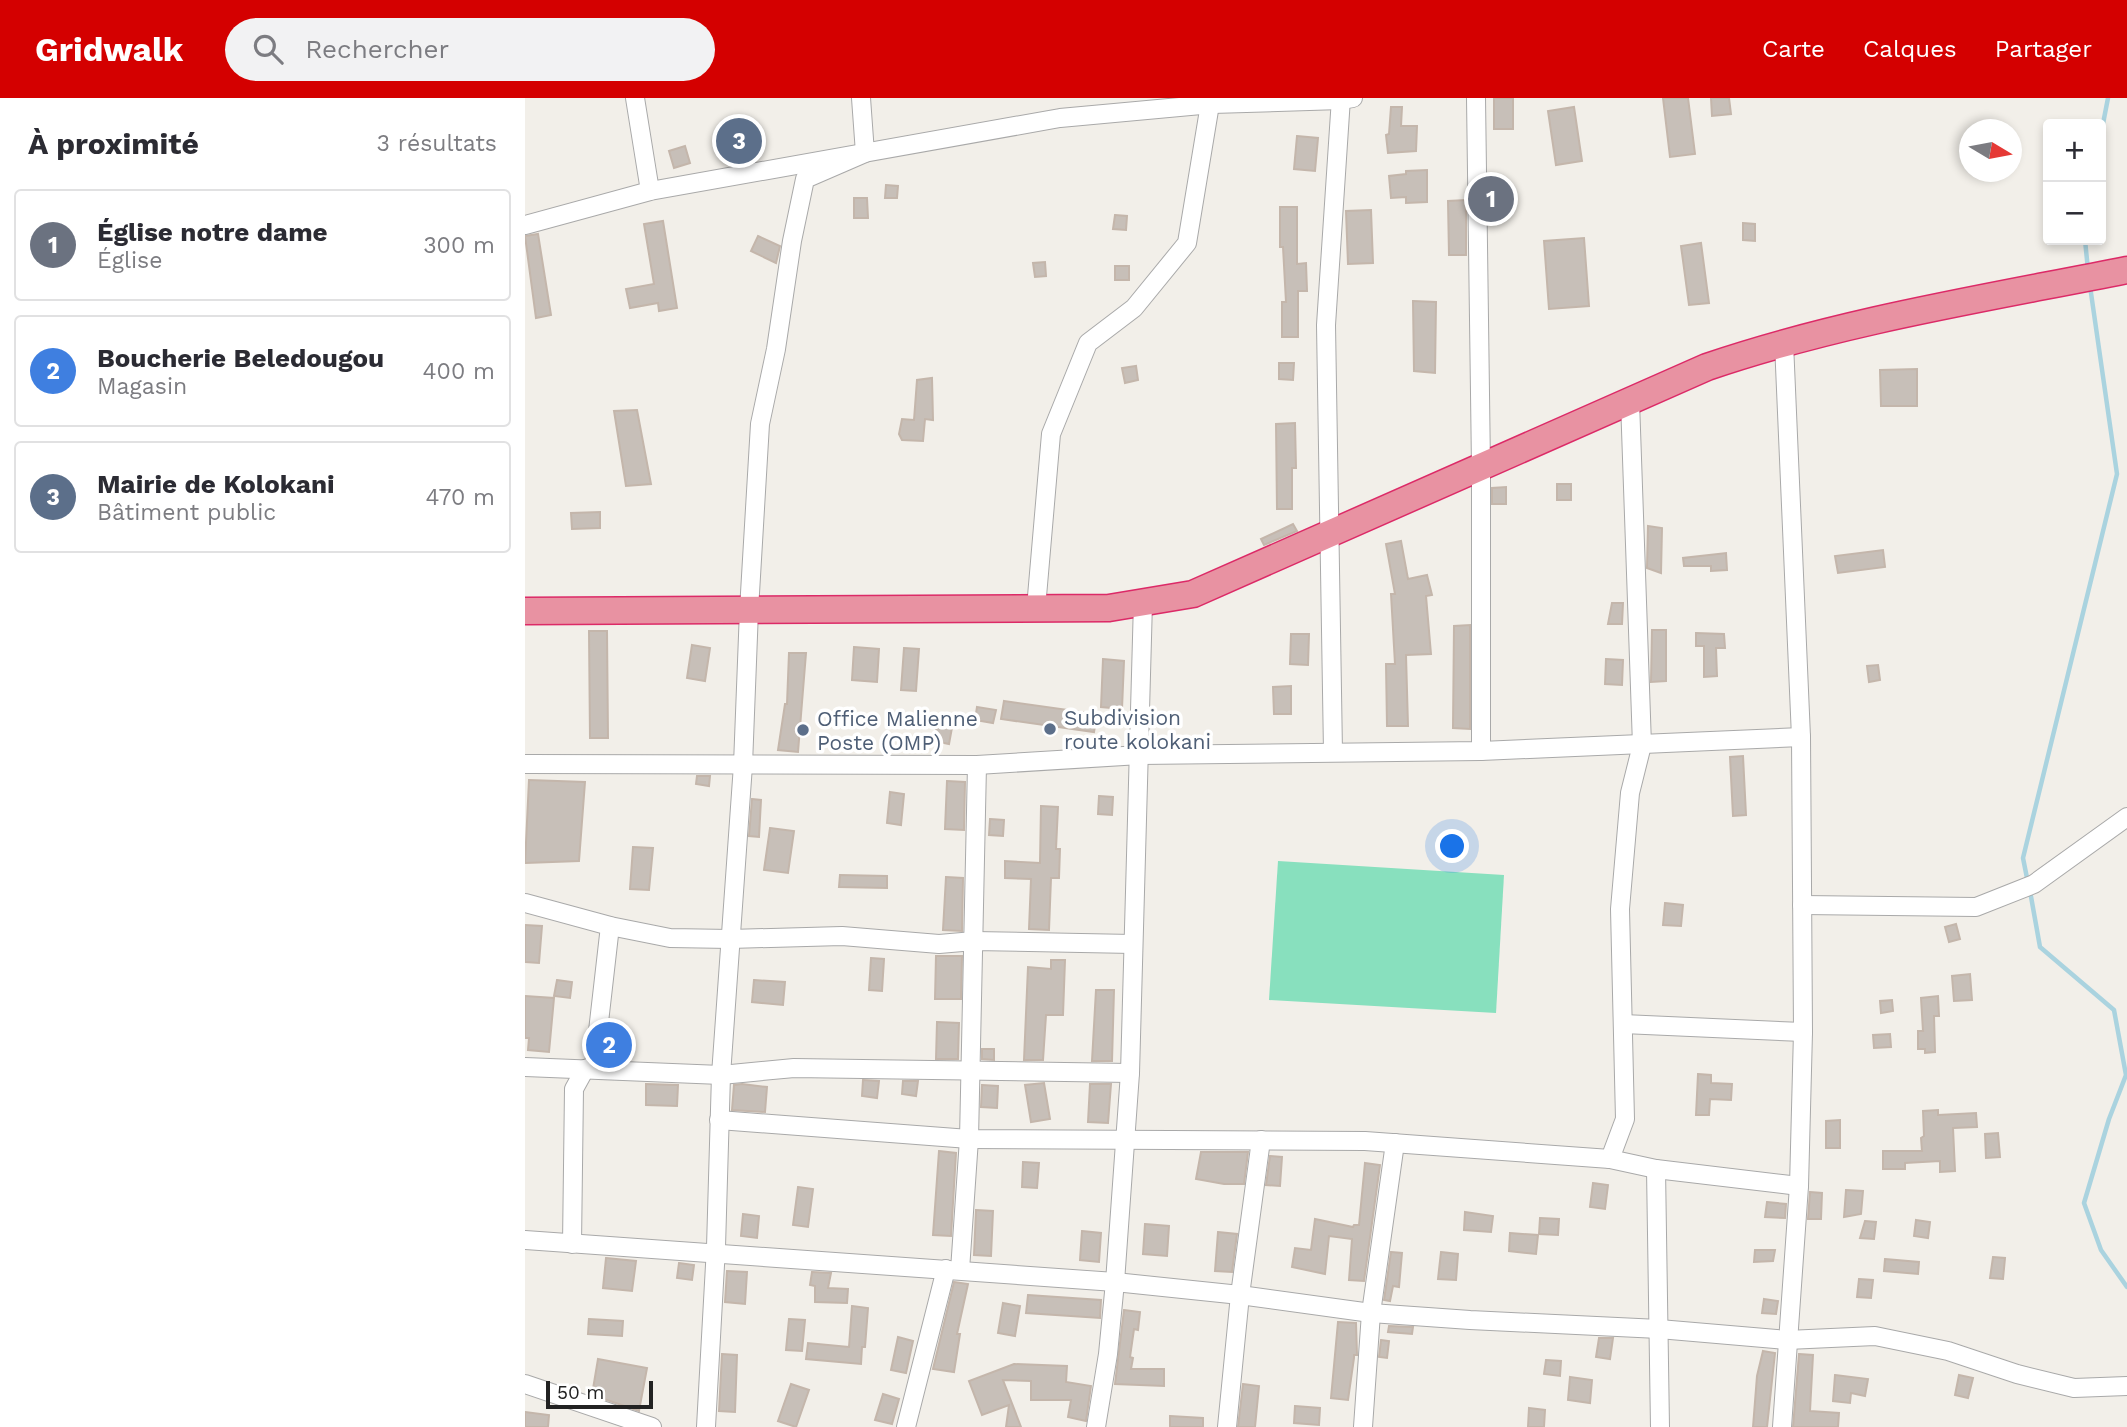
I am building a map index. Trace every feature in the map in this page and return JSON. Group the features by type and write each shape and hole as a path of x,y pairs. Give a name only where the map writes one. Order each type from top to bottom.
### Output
{"highway":[{"path":"525,611 1109,608 1193,594 1707,367 1784,343 1932,309 2127,270"}],"street":[{"path":"635,98 650,191"},
{"path":"861,98 865,153"},
{"path":"1476,98 1481,467 1481,751"},
{"path":"525,225 650,191 1060,118 1211,101 1345,99 1326,325 1333,752"},
{"path":"1037,608 1051,434 1087,343 1134,308 1187,243 1211,101"},
{"path":"706,1427 721,1075 743,765 760,424 776,349 792,241 806,179 865,153"},
{"path":"1781,1427 1799,1186 1803,1032 1801,737 1784,343"},
{"path":"1610,1159 1625,1119 1620,909 1630,793 1642,745 1630,401"},
{"path":"1096,1427 1108,1354 1115,1282 1130,1073 1143,602"},
{"path":"525,764 977,765 1140,755 1481,751 1801,737"},
{"path":"905,1427 953,1270 969,1139 977,765"},
{"path":"1802,905 1976,907 2034,884 2127,817"},
{"path":"525,903 610,926 670,938 842,936 939,944 974,941 1133,944"},
{"path":"572,1244 574,1089 585,1069 594,1066 610,926"},
{"path":"1623,1024 1803,1032"},
{"path":"525,1067 721,1075 794,1068 1130,1073"},
{"path":"719,1120 969,1139 1395,1143 1610,1159 1656,1169 1799,1186"},
{"path":"1227,1427 1240,1295 1261,1140"},
{"path":"1363,1427 1371,1313 1395,1143"},
{"path":"1656,1169 1660,1427"},
{"path":"525,1240 1115,1282 1240,1295 1371,1313 1659,1329 1787,1340 1875,1336 1948,1351 2017,1374 2074,1388 2127,1386"},
{"path":"525,1384 652,1427"}],"green space":[{"path":"1278,861 1504,875 1496,1013 1269,1000"}],"building":[{"path":"1494,98 1513,98 1513,129 1494,129"},
{"path":"1663,98 1688,98 1695,154 1670,157"},
{"path":"1711,98 1729,98 1731,114 1712,116"},
{"path":"1391,107 1402,107 1401,126 1417,126 1416,151 1388,153 1386,135 1389,134"},
{"path":"1574,107 1582,161 1556,165 1548,111"},
{"path":"1297,136 1318,138 1315,171 1294,169"},
{"path":"685,146 690,163 674,168 669,151"},
{"path":"1427,170 1427,202 1406,203 1406,197 1391,198 1389,176 1406,174 1406,171"},
{"path":"886,185 898,186 897,198 885,198"},
{"path":"854,198 867,198 868,218 854,218"},
{"path":"1466,200 1466,255 1449,255 1448,201"},
{"path":"1280,207 1297,207 1297,264 1306,263 1307,291 1298,291 1298,337 1282,337 1282,302 1286,302 1283,247 1280,247"},
{"path":"1371,210 1373,263 1348,264 1346,211"},
{"path":"1115,215 1127,216 1126,230 1113,229"},
{"path":"663,221 677,308 659,311 658,303 630,308 626,289 654,284 644,224"},
{"path":"1743,223 1755,224 1755,241 1743,240"},
{"path":"538,234 551,315 536,318 525,236"},
{"path":"758,236 780,246 776,263 751,251"},
{"path":"1584,238 1589,306 1549,309 1544,241"},
{"path":"1701,243 1709,303 1689,305 1681,246"},
{"path":"1045,262 1046,276 1035,277 1033,263"},
{"path":"1115,266 1129,266 1129,280 1115,280"},
{"path":"1413,301 1436,302 1435,373 1414,371"},
{"path":"1279,363 1294,363 1293,380 1279,379"},
{"path":"1136,366 1138,380 1125,383 1122,368"},
{"path":"1917,369 1917,406 1881,406 1880,370"},
{"path":"932,378 933,420 925,419 923,441 902,440 899,434 902,419 914,420 917,380"},
{"path":"637,410 651,484 626,486 614,411"},
{"path":"1295,423 1296,468 1292,468 1292,509 1277,509 1276,424"},
{"path":"1557,484 1571,484 1571,500 1557,500"},
{"path":"1506,487 1506,504 1492,504 1492,488"},
{"path":"600,512 600,528 572,529 571,513"},
{"path":"1293,524 1297,531 1264,545 1261,539"},
{"path":"1648,526 1662,528 1661,573 1647,568"},
{"path":"1401,541 1408,579 1427,575 1432,595 1426,596 1431,654 1406,655 1408,726 1387,726 1386,664 1395,664 1391,594 1395,594 1386,544"},
{"path":"1883,550 1885,567 1838,573 1835,556"},
{"path":"1726,553 1727,570 1711,571 1711,566 1684,566 1683,558"},
{"path":"1612,603 1623,603 1622,624 1608,624"},
{"path":"1470,625 1470,729 1453,728 1454,626"},
{"path":"1652,630 1666,630 1666,681 1651,682"},
{"path":"589,631 607,631 608,738 590,738"},
{"path":"1696,633 1724,634 1725,648 1716,648 1717,676 1704,677 1704,646 1696,646"},
{"path":"1291,634 1309,634 1308,665 1290,664"},
{"path":"692,645 710,648 705,681 687,678"},
{"path":"854,647 879,649 877,682 852,680"},
{"path":"904,648 919,649 916,691 901,690"},
{"path":"789,653 806,653 798,752 778,750 787,704"},
{"path":"1103,659 1124,661 1122,709 1101,707"},
{"path":"1606,659 1623,660 1622,685 1605,684"},
{"path":"1878,665 1880,680 1869,682 1867,666"},
{"path":"1291,686 1291,714 1274,714 1273,687"},
{"path":"1004,701 1097,714 1094,732 1001,719"},
{"path":"977,707 996,710 993,723 975,720"},
{"path":"938,720 953,722 949,744 934,741"},
{"path":"1743,756 1746,815 1733,816 1730,757"},
{"path":"697,776 710,776 709,786 696,784"},
{"path":"529,780 585,782 579,861 525,863"},
{"path":"947,781 965,782 964,830 945,829"},
{"path":"890,792 904,794 901,825 887,823"},
{"path":"1099,796 1113,797 1112,815 1098,814"},
{"path":"752,799 761,800 759,837 749,836"},
{"path":"1041,806 1058,807 1056,849 1060,849 1059,878 1051,878 1049,930 1029,929 1031,879 1005,878 1005,861 1040,863"},
{"path":"990,819 1004,820 1003,836 989,835"},
{"path":"770,828 794,831 788,873 764,870"},
{"path":"633,847 653,848 649,890 630,889"},
{"path":"840,875 887,876 887,888 839,887"},
{"path":"946,877 963,878 962,931 943,930"},
{"path":"1665,903 1683,905 1681,926 1663,925"},
{"path":"1956,924 1960,939 1949,942 1945,927"},
{"path":"525,925 542,926 539,963 525,962"},
{"path":"936,956 962,956 961,999 935,999"},
{"path":"871,958 884,959 882,991 869,990"},
{"path":"1051,960 1065,960 1063,1015 1046,1015 1043,1060 1024,1060 1028,967 1051,969"},
{"path":"1970,974 1972,1000 1954,1001 1952,976"},
{"path":"557,980 572,982 570,998 554,996"},
{"path":"754,980 785,982 783,1005 752,1002"},
{"path":"1096,990 1114,990 1112,1061 1092,1061"},
{"path":"525,996 554,998 549,1052 528,1050 529,1038 525,1038"},
{"path":"1938,996 1939,1016 1934,1016 1935,1052 1925,1053 1925,1049 1918,1049 1918,1031 1923,1031 1921,998"},
{"path":"1892,1000 1893,1011 1881,1013 1880,1001"},
{"path":"937,1022 959,1023 958,1059 936,1059"},
{"path":"1890,1034 1891,1047 1874,1048 1873,1035"},
{"path":"982,1049 994,1049 994,1060 982,1059"},
{"path":"1698,1074 1711,1075 1711,1083 1732,1084 1731,1100 1710,1099 1709,1115 1696,1115"},
{"path":"863,1080 879,1081 877,1098 862,1096"},
{"path":"903,1081 918,1081 916,1096 902,1094"},
{"path":"1044,1083 1050,1119 1031,1122 1025,1085"},
{"path":"646,1084 678,1085 677,1106 646,1105"},
{"path":"1090,1084 1111,1084 1108,1123 1088,1122"},
{"path":"734,1085 767,1087 765,1112 732,1110"},
{"path":"982,1085 998,1086 997,1108 981,1107"},
{"path":"1938,1110 1938,1115 1976,1113 1977,1127 1953,1128 1955,1171 1940,1172 1940,1161 1905,1163 1905,1169 1883,1169 1883,1151 1922,1151 1923,1111"},
{"path":"1840,1120 1840,1148 1826,1148 1826,1121"},
{"path":"1998,1133 2000,1157 1986,1158 1985,1134"},
{"path":"939,1151 956,1153 951,1236 933,1235"},
{"path":"1201,1152 1248,1152 1244,1184 1196,1179"},
{"path":"1270,1156 1282,1157 1280,1186 1266,1185"},
{"path":"1023,1162 1039,1163 1037,1188 1022,1187"},
{"path":"1365,1163 1380,1165 1364,1281 1349,1280 1352,1239 1329,1236 1325,1274 1292,1267 1295,1248 1311,1250 1315,1219 1353,1227 1359,1225"},
{"path":"1593,1183 1608,1185 1605,1209 1590,1207"},
{"path":"798,1187 813,1189 808,1227 793,1225"},
{"path":"1846,1190 1863,1191 1861,1214 1844,1217"},
{"path":"1810,1192 1822,1193 1821,1219 1808,1219"},
{"path":"1767,1202 1786,1204 1785,1218 1765,1217"},
{"path":"976,1210 993,1211 991,1256 974,1255"},
{"path":"1465,1212 1493,1216 1491,1232 1464,1230"},
{"path":"743,1214 759,1216 757,1238 741,1236"},
{"path":"1540,1218 1559,1219 1558,1235 1539,1234"},
{"path":"1916,1220 1930,1222 1928,1238 1914,1236"},
{"path":"1865,1221 1876,1222 1874,1239 1860,1238"},
{"path":"1145,1224 1169,1226 1167,1256 1143,1254"},
{"path":"1082,1231 1101,1233 1099,1262 1080,1260"},
{"path":"1218,1232 1237,1234 1232,1272 1215,1271"},
{"path":"1510,1233 1538,1235 1536,1254 1509,1251"},
{"path":"1755,1250 1775,1250 1773,1261 1754,1262"},
{"path":"1391,1252 1402,1253 1399,1287 1393,1286 1390,1301 1384,1300"},
{"path":"1441,1252 1458,1254 1456,1280 1438,1279"},
{"path":"1993,1257 2005,1258 2003,1279 1990,1278"},
{"path":"606,1258 636,1261 632,1291 603,1288"},
{"path":"1885,1259 1919,1262 1918,1274 1884,1271"},
{"path":"679,1263 694,1265 692,1280 677,1278"},
{"path":"727,1271 747,1272 745,1304 725,1302"},
{"path":"812,1272 831,1273 828,1288 848,1289 847,1303 815,1302 815,1286 810,1285"},
{"path":"1859,1279 1873,1280 1871,1298 1857,1297"},
{"path":"954,1282 968,1284 957,1334 960,1334 954,1372 933,1369"},
{"path":"1028,1295 1101,1300 1100,1318 1026,1313"},
{"path":"1764,1299 1778,1301 1776,1314 1762,1313"},
{"path":"1003,1303 1020,1306 1015,1336 998,1333"},
{"path":"852,1306 868,1308 861,1364 806,1359 808,1343 849,1347"},
{"path":"1124,1310 1140,1312 1138,1330 1134,1329 1131,1369 1164,1369 1164,1386 1115,1384"},
{"path":"589,1319 623,1321 622,1336 588,1334"},
{"path":"789,1319 805,1320 802,1351 786,1350"},
{"path":"1338,1322 1356,1323 1357,1355 1354,1355 1348,1400 1331,1398"},
{"path":"1389,1326 1413,1327 1412,1334 1388,1332"},
{"path":"898,1337 913,1341 906,1373 891,1370"},
{"path":"1599,1338 1613,1338 1610,1359 1596,1357"},
{"path":"1381,1340 1389,1341 1387,1358 1379,1357"},
{"path":"1763,1351 1775,1353 1767,1427 1753,1427 1757,1376"},
{"path":"722,1354 737,1355 735,1412 719,1411"},
{"path":"1799,1354 1813,1355 1810,1411 1839,1413 1838,1427 1793,1427"},
{"path":"598,1359 647,1368 639,1411 604,1399 605,1391 593,1389"},
{"path":"1546,1360 1561,1361 1560,1376 1544,1374"},
{"path":"1014,1364 1067,1366 1066,1382 1091,1386 1086,1421 1068,1417 1071,1400 1031,1400 1031,1381 1003,1380 1021,1427 1006,1427 1009,1405 982,1415 969,1381"},
{"path":"1835,1375 1868,1379 1865,1396 1851,1393 1850,1403 1833,1401"},
{"path":"1959,1375 1973,1378 1968,1398 1955,1395"},
{"path":"1570,1377 1592,1380 1590,1403 1568,1400"},
{"path":"791,1384 809,1390 796,1427 778,1421"},
{"path":"1243,1384 1259,1386 1255,1427 1238,1427"},
{"path":"883,1394 899,1399 892,1424 875,1420"},
{"path":"1295,1406 1320,1408 1319,1425 1294,1423"},
{"path":"1529,1408 1545,1410 1544,1427 1528,1427"},
{"path":"525,1412 549,1415 548,1427 525,1427"},
{"path":"1170,1416 1203,1418 1203,1427 1170,1427"}],"waterway":[{"path":"2104,119 2108,98"},
{"path":"2086,245 2088,270"},
{"path":"2028,883 2023,858 2117,474 2090,286"},
{"path":"2030,891 2040,947 2114,1010 2126,1075 2109,1119 2084,1203 2101,1250 2127,1287"}],"place":[{"name":"Mairie de Kolokani","path":"739,141"},
{"name":"Église notre dame","path":"1491,199"},
{"name":"Subdivision route kolokani","path":"1050,729"},
{"name":"Office Malienne Poste (OMP)","path":"803,730"},
{"name":"Boucherie Beledougou","path":"609,1045"}]}
